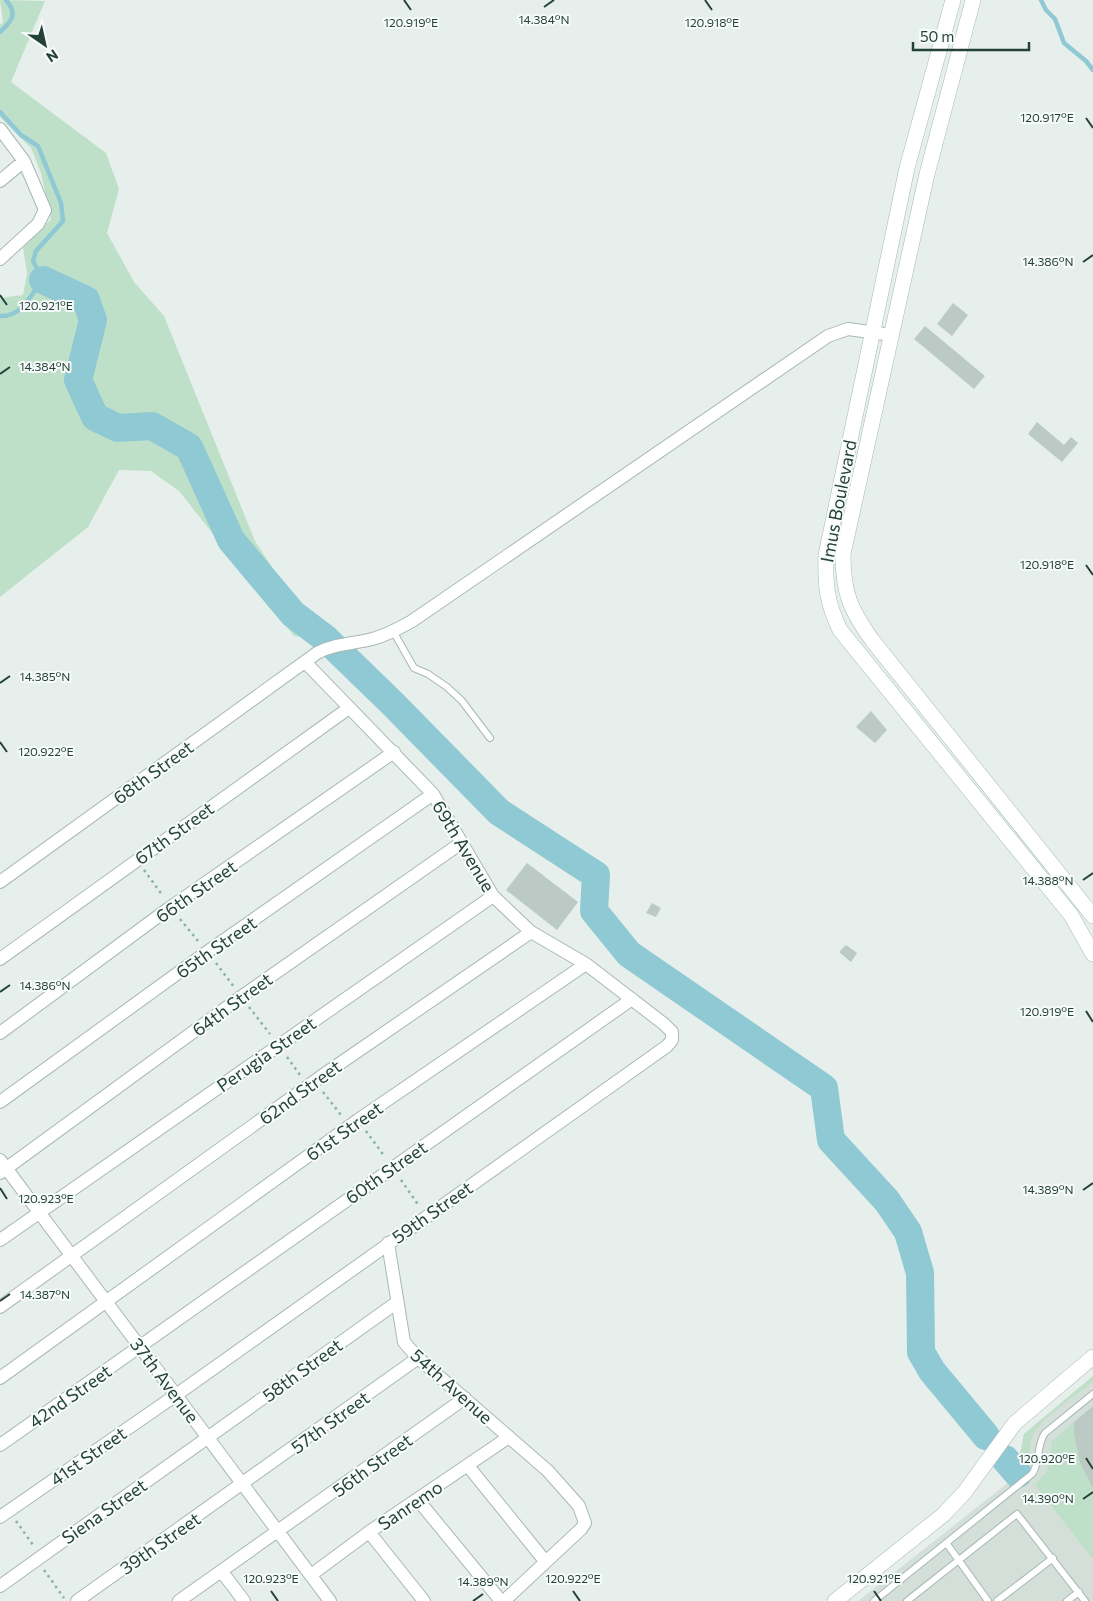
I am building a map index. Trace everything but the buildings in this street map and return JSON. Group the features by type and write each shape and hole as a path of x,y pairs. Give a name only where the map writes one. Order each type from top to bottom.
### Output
{"main road":[{"name":"Imus Boulevard","path":"953,0 906,168 826,555 825,581 829,606 840,630 1071,915 1093,954"},
{"name":"Imus Boulevard","path":"973,0 927,174 844,554 843,577 847,600 856,618 872,640 1093,916"},
{"path":"835,1601 943,1516 964,1493 1015,1423 1093,1357"}],"street":[{"path":"0,129 24,161 45,210 38,224 0,259"},
{"path":"0,181 24,161"},
{"path":"393,631 412,622 828,336 848,329 892,335"},
{"name":"68th Street","path":"0,882 326,648 344,643 368,640 393,631"},
{"name":"69th Avenue","path":"306,663 433,794 493,896 531,932 586,964 664,1024"},
{"name":"67th Street","path":"0,958 349,708"},
{"name":"66th Street","path":"0,1032 170,908 394,752"},
{"name":"65th Street","path":"0,1102 207,952 433,794"},
{"name":"64th Street","path":"2,1167 461,843"},
{"name":"Perugia Street","path":"0,1240 493,896"},
{"name":"62nd Street","path":"0,1307 73,1257 312,1083 531,932"},
{"name":"61st Street","path":"0,1378 350,1126 586,964"},
{"name":"60th Street","path":"140,1347 632,998"},
{"name":"59th Street","path":"176,1395 667,1046 672,1040 672,1032 664,1024"},
{"name":"37th Avenue","path":"2,1167 39,1212 330,1601"},
{"name":"54th Avenue","path":"388,1243 396,1303 404,1342 418,1358 548,1471 579,1506 584,1516 585,1523 581,1529 545,1561"},
{"name":"58th Street","path":"209,1437 396,1303"},
{"name":"42nd Street","path":"0,1445 140,1347"},
{"name":"57th Street","path":"243,1485 418,1358"},
{"name":"41st Street","path":"4,1514 176,1395"},
{"name":"56th Street","path":"179,1601 465,1398"},
{"name":"Siena Street","path":"0,1586 209,1437"},
{"name":"Sanremo","path":"311,1575 368,1532 509,1437"},
{"path":"418,1500 502,1601 545,1561 468,1466"},
{"name":"39th Street","path":"77,1601 243,1485"},
{"path":"368,1532 424,1601"},
{"path":"222,1572 244,1601"}],"lane":[{"path":"393,631 414,668 428,674 447,687 462,701 490,738"},
{"path":"874,1601 1032,1474 1037,1466 1041,1440 1045,1433 1093,1394"},
{"path":"907,1601 1017,1514 1085,1601"},
{"path":"947,1544 988,1601"},
{"path":"998,1601 1053,1558"},
{"path":"1067,1601 1079,1592"}],"path":[{"path":"137,860 170,908 207,952 278,1045 350,1126"},
{"path":"4,1514 39,1558 67,1601"}],"shaded area":[{"path":"1093,1376 1093,1601 858,1601 1023,1471 1018,1464 1024,1434"}],"green space":[{"path":"0,0 45,1 11,82 106,153 119,189 107,233 134,282 164,316 255,541 283,584 322,625 307,637 294,636 179,491 151,471 119,470 88,527 0,597 0,298 23,295 27,273 23,248 51,219 41,173 31,148 0,117 0,25 3,22"},
{"path":"1093,1376 1093,1382 1053,1413 1039,1427 1032,1438 1027,1467 1024,1471 1018,1464 1024,1434"},
{"path":"1074,1422 1074,1435 1080,1463 1093,1489 1093,1559 1035,1485 1047,1471 1052,1441"}],"waterway":[{"path":"0,32 8,24 13,13 6,0"},
{"path":"1041,0 1046,10 1055,19 1064,43 1086,61 1093,70"},
{"path":"0,112 21,135 38,146 61,203 63,221 36,251 33,261 43,280 20,309 14,313 0,316"},
{"path":"43,280 86,300 93,320 78,380 95,417 118,428 152,426 189,447 231,540 293,614 326,639 499,812 596,875 594,911 629,954 824,1088 831,1140 887,1201 908,1232 920,1273 921,1352 932,1371 986,1436"},
{"path":"1005,1459 1018,1474"}]}
